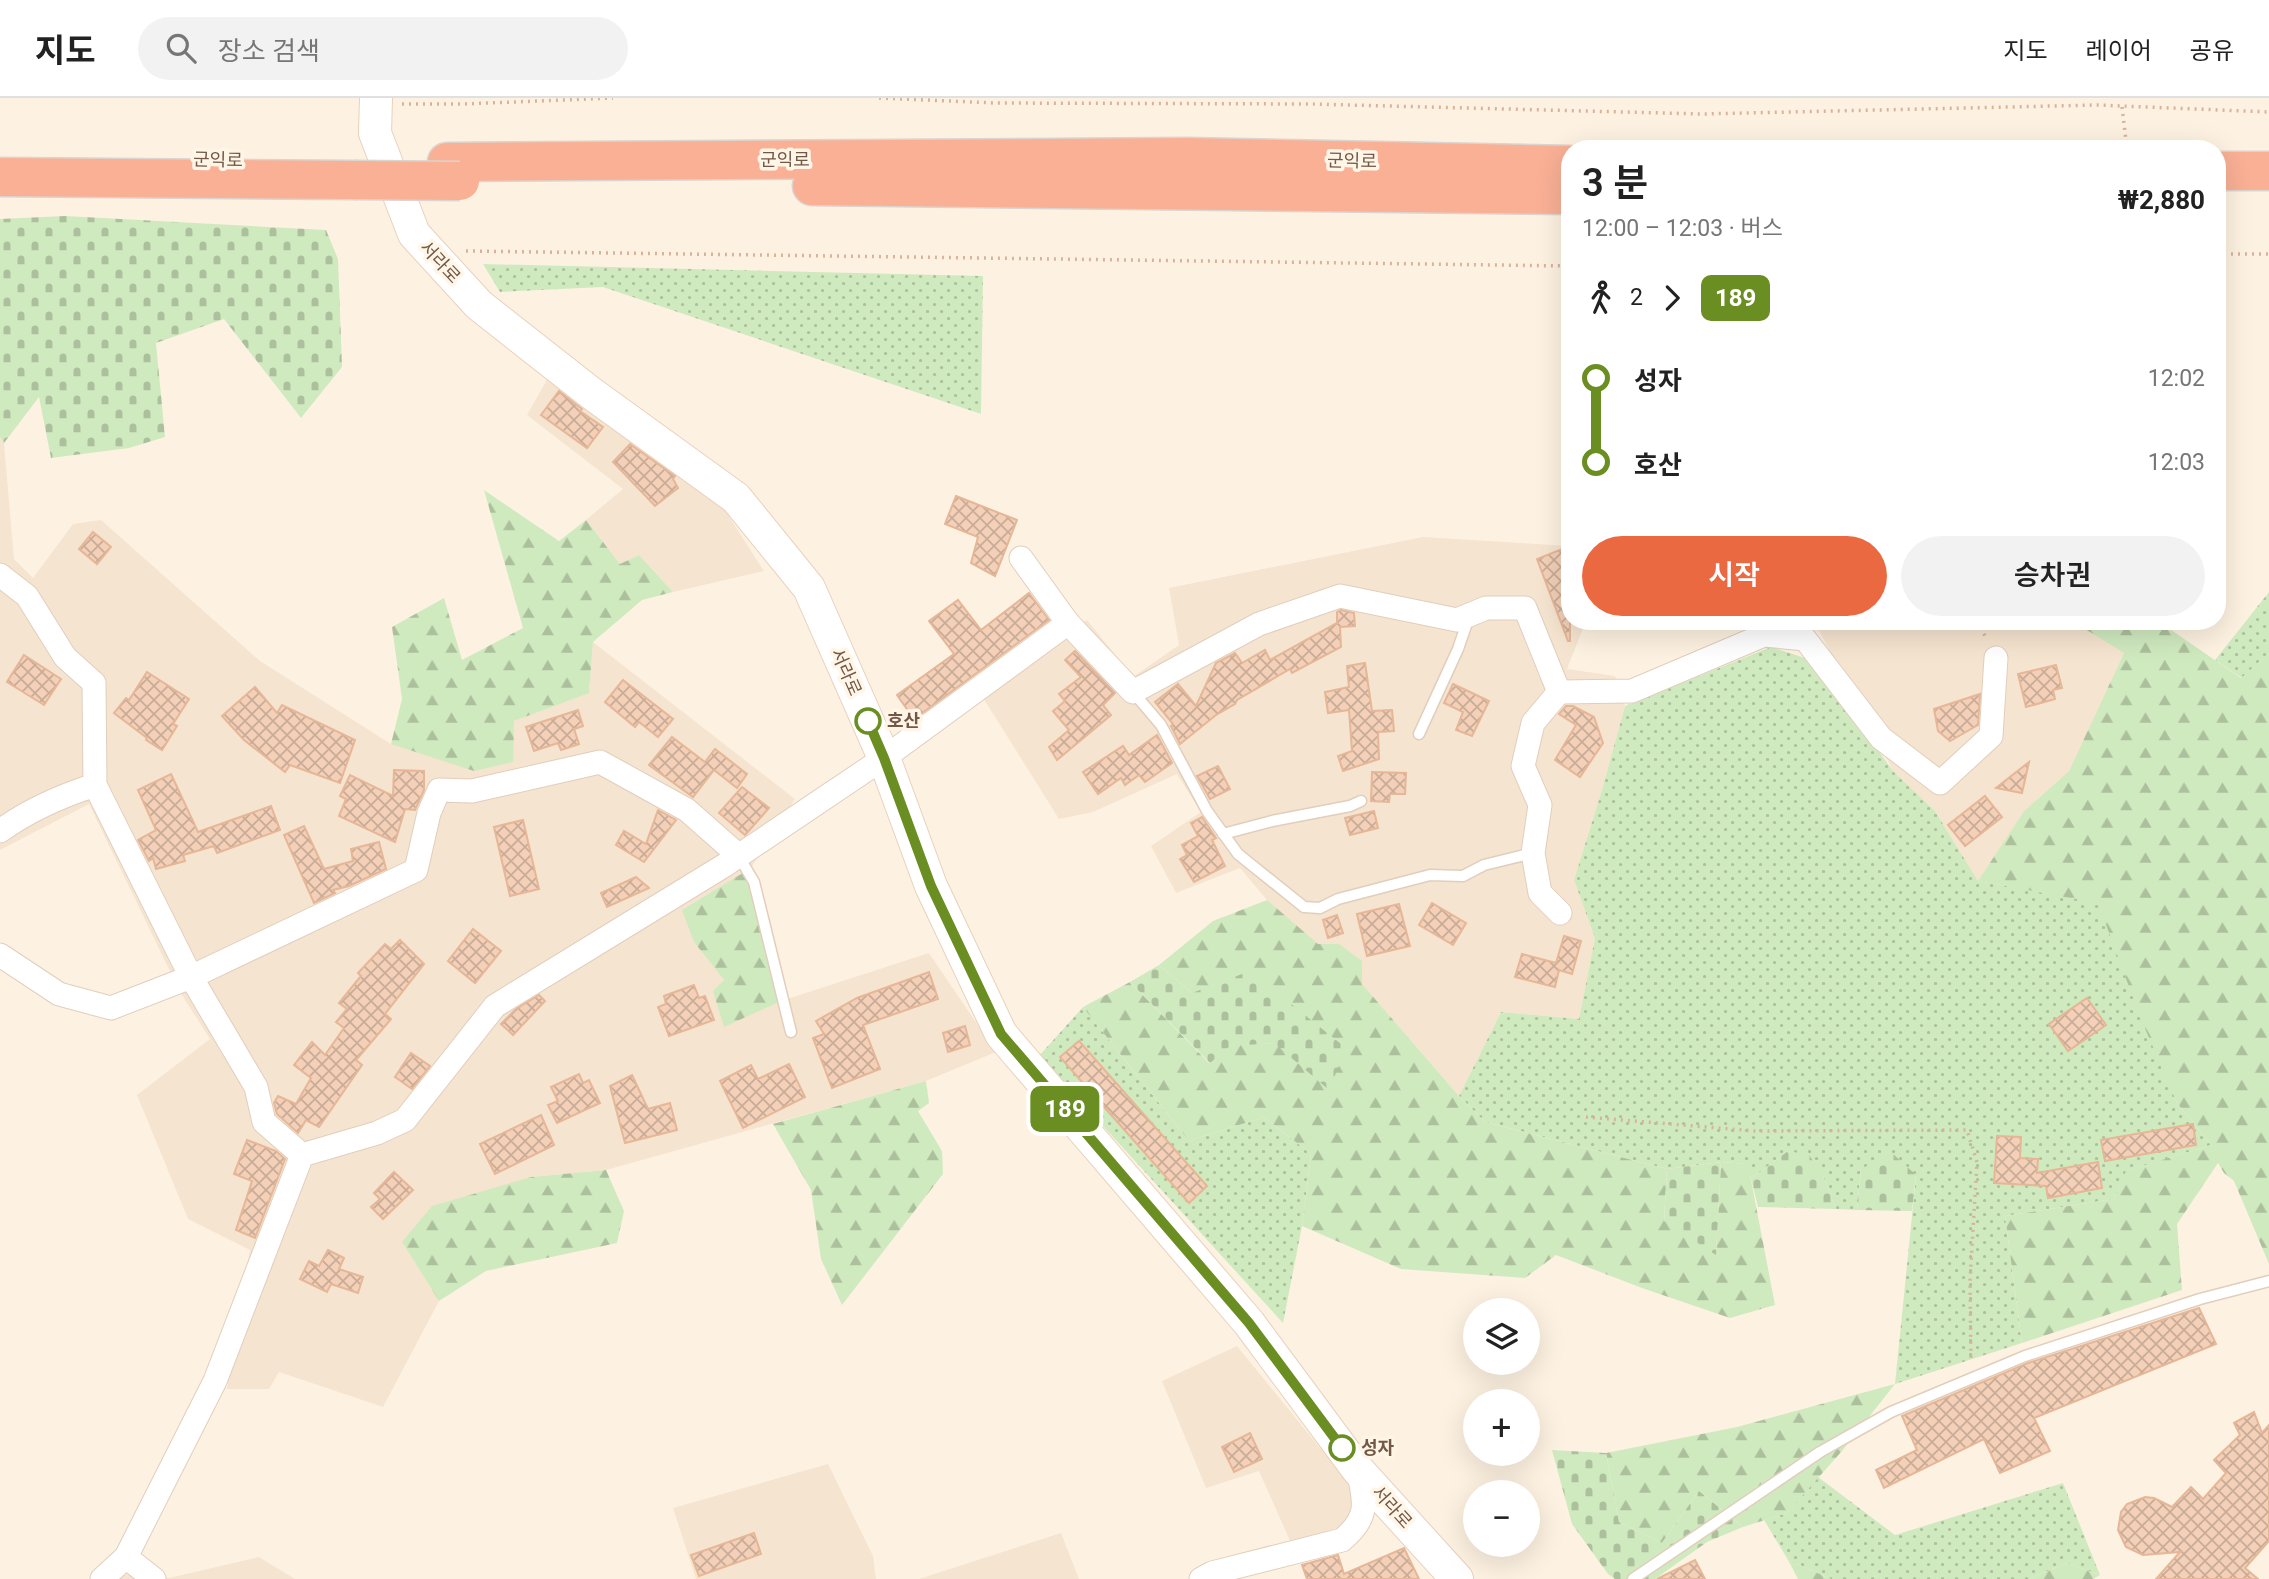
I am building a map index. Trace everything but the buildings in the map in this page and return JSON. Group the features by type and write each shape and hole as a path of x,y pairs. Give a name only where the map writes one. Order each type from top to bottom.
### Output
{"highway":[{"name":"군익로","path":"453,172 1187,157 1561,165"},
{"name":"군익로","path":"0,158 351,171"},
{"name":"군익로","path":"0,177 351,171 453,172 1561,195"},
{"path":"2226,171 2269,171"},
{"path":"2226,197 2269,197"}],"street":[{"name":"서라로","path":"376,101 375,134 414,234 479,305 591,393 736,498 809,589 884,758 931,886 1001,1034 1249,1323 1358,1470 1457,1579"},
{"path":"1021,558 1068,623 1133,692 1259,624 1340,596 1457,620 1486,608 1525,608 1559,692"},
{"path":"0,575 27,596 65,657 94,683 95,785 191,977 256,1087 264,1122 302,1154"},
{"path":"302,1154 377,1133 405,1120 495,1006 738,855 884,758 1068,623"},
{"path":"1560,914 1540,893 1533,853 1540,805 1523,766 1533,723 1559,692 1632,691 1765,635 1805,639 1881,738 1940,783 1991,736 1996,658"},
{"path":"0,955 59,994 111,1008 191,977 416,870 429,813 439,790 472,791 600,762 687,810 738,855"},
{"path":"0,831 20,817 65,795 95,785"},
{"path":"102,1579 126,1558 215,1381 302,1154"},
{"path":"1201,1579 1212,1573 1342,1539 1358,1527 1365,1505 1358,1470"},
{"path":"126,1558 154,1579"}],"lane":[{"path":"1419,734 1458,649 1470,614"},
{"path":"1133,692 1161,725 1207,811 1238,854 1272,884 1304,907 1320,908 1338,899 1430,875 1463,876 1484,865 1533,853"},
{"path":"1223,834 1272,821 1350,806 1361,801"},
{"path":"738,855 754,882 792,1032"},
{"path":"1633,1579 1820,1452 1891,1412 2025,1356 2200,1299 2269,1281"}],"path":[{"path":"376,101 463,104 613,98"},
{"path":"879,98 995,103 1310,104 1702,114 2097,105 2269,111"},
{"path":"2096,98 2097,105"},
{"path":"2122,107 2126,140"},
{"path":"458,248 469,252 1561,266"},
{"path":"2226,254 2269,254"},
{"path":"1586,1117 1755,1131 1967,1130 1977,1162 1970,1281 1971,1378"}],"shaded area":[{"path":"548,378 722,506 764,571 673,592 639,555 620,564 586,520 623,489 527,415"},
{"path":"0,437 4,443 14,559 33,578 73,524 101,520 260,661 391,744 514,721 589,692 593,642 795,799 751,868 694,942 724,980 781,1001 929,953 996,1052 926,1081 606,1170 531,1177 402,1242 439,1301 383,1407 279,1372 269,1389 227,1389 250,1250 188,1219 137,1095 210,1039 180,992 89,804 0,850"},
{"path":"1423,537 1561,545 1561,630 1582,630 1567,669 1615,676 1625,706 1574,880 1595,938 1579,1019 1501,1012 1459,1096 1362,984 1267,900 1240,868 1176,893 1151,846 1201,812 1177,774 1093,812 1059,819 980,693 1087,620 1133,677 1179,645 1169,588"},
{"path":"1819,630 2087,630 2124,653 2069,771 2024,811 1978,881 1935,811 1893,771"},
{"path":"1237,1346 1351,1486 1352,1523 1291,1543 1259,1471 1206,1488 1162,1381"},
{"path":"828,1464 873,1556 876,1579 696,1579 673,1508"},
{"path":"1061,1533 1079,1579 919,1579"},
{"path":"259,1557 295,1579 117,1579 120,1574 169,1578"}],"green space":[{"path":"65,216 326,230 338,259 342,367 301,418 224,319 156,343 165,437 129,448 51,458 39,397 4,443 0,437 0,219"},
{"path":"483,264 983,276 981,414 603,287 500,292"},
{"path":"484,490 559,541 586,520 620,564 639,555 673,592 642,600 593,642 589,693 514,721 513,762 474,771 391,744 402,699 392,627 444,598 462,660 523,628"},
{"path":"2269,592 2269,653 2242,678 2215,660"},
{"path":"2087,630 2171,630 2241,678 2269,653 2269,1264 2234,1181 2224,1173 2218,1163 2177,1224 2182,1290 2022,1343 2005,1216 2114,1199 2126,1171 2211,1145 2177,1103 2141,1019 2098,903 1978,881 2024,811 2069,771 2124,653"},
{"path":"1771,647 1814,661 1893,771 1935,811 1978,881 2098,902 2177,1103 2211,1145 2127,1171 2114,1199 2005,1216 2022,1343 1895,1384 1916,1176 1861,1169 1857,1210 1836,1209 1823,1176 1788,1151 1751,1179 1747,1164 1721,1162 1667,1169 1485,1122 1459,1096 1501,1012 1579,1019 1595,938 1574,880 1625,706"},
{"path":"751,868 781,1001 724,1027 713,991 724,980 694,942 682,910"},
{"path":"1267,900 1318,944 1339,944 1362,961 1362,984 1459,1096 1485,1122 1667,1169 1664,1220 1716,1254 1721,1162 1748,1164 1775,1305 1730,1318 1556,1255 1525,1278 1401,1269 1302,1226 1311,1154 1264,1117 1189,1141 1083,1007 1130,982 1209,1063 1230,1045 1274,1043 1346,1048 1192,993 1159,965 1213,921"},
{"path":"1159,965 1192,993 1250,971 1346,1048 1329,1090 1274,1043 1230,1046 1210,1063 1130,982"},
{"path":"1083,1007 1189,1141 1264,1117 1311,1154 1302,1226 1283,1323 1039,1056"},
{"path":"926,1081 929,1103 918,1111 942,1151 943,1174 842,1305 821,1259 811,1190 773,1124"},
{"path":"1788,1151 1809,1155 1823,1176 1836,1209 1758,1207 1751,1179"},
{"path":"1892,1153 1916,1175 1912,1211 1857,1210 1861,1169"},
{"path":"1721,1162 1716,1255 1664,1221 1667,1169"},
{"path":"606,1170 624,1211 617,1243 486,1271 439,1301 402,1242 432,1206 531,1177"},
{"path":"1895,1384 1842,1451 1787,1513 1743,1527 1699,1491 1662,1543 1619,1522 1606,1453 1737,1427"},
{"path":"1552,1450 1606,1453 1619,1522 1662,1543 1699,1491 1743,1527 1707,1542 1655,1579 1615,1579 1608,1574 1572,1524"},
{"path":"1818,1477 1895,1535 2063,1483 2100,1575 2067,1563 2028,1579 1831,1579 1788,1560 1764,1520 1787,1513"},
{"path":"1788,1560 1831,1579 1798,1579"},
{"path":"2067,1563 2100,1575 2093,1579 2028,1579"}],"bus line":[{"name":"189","path":"868,721 931,886 1001,1034 1249,1323 1342,1448"}],"place":[{"name":"호산","path":"868,721"},
{"name":"성자","path":"1342,1448"}]}
